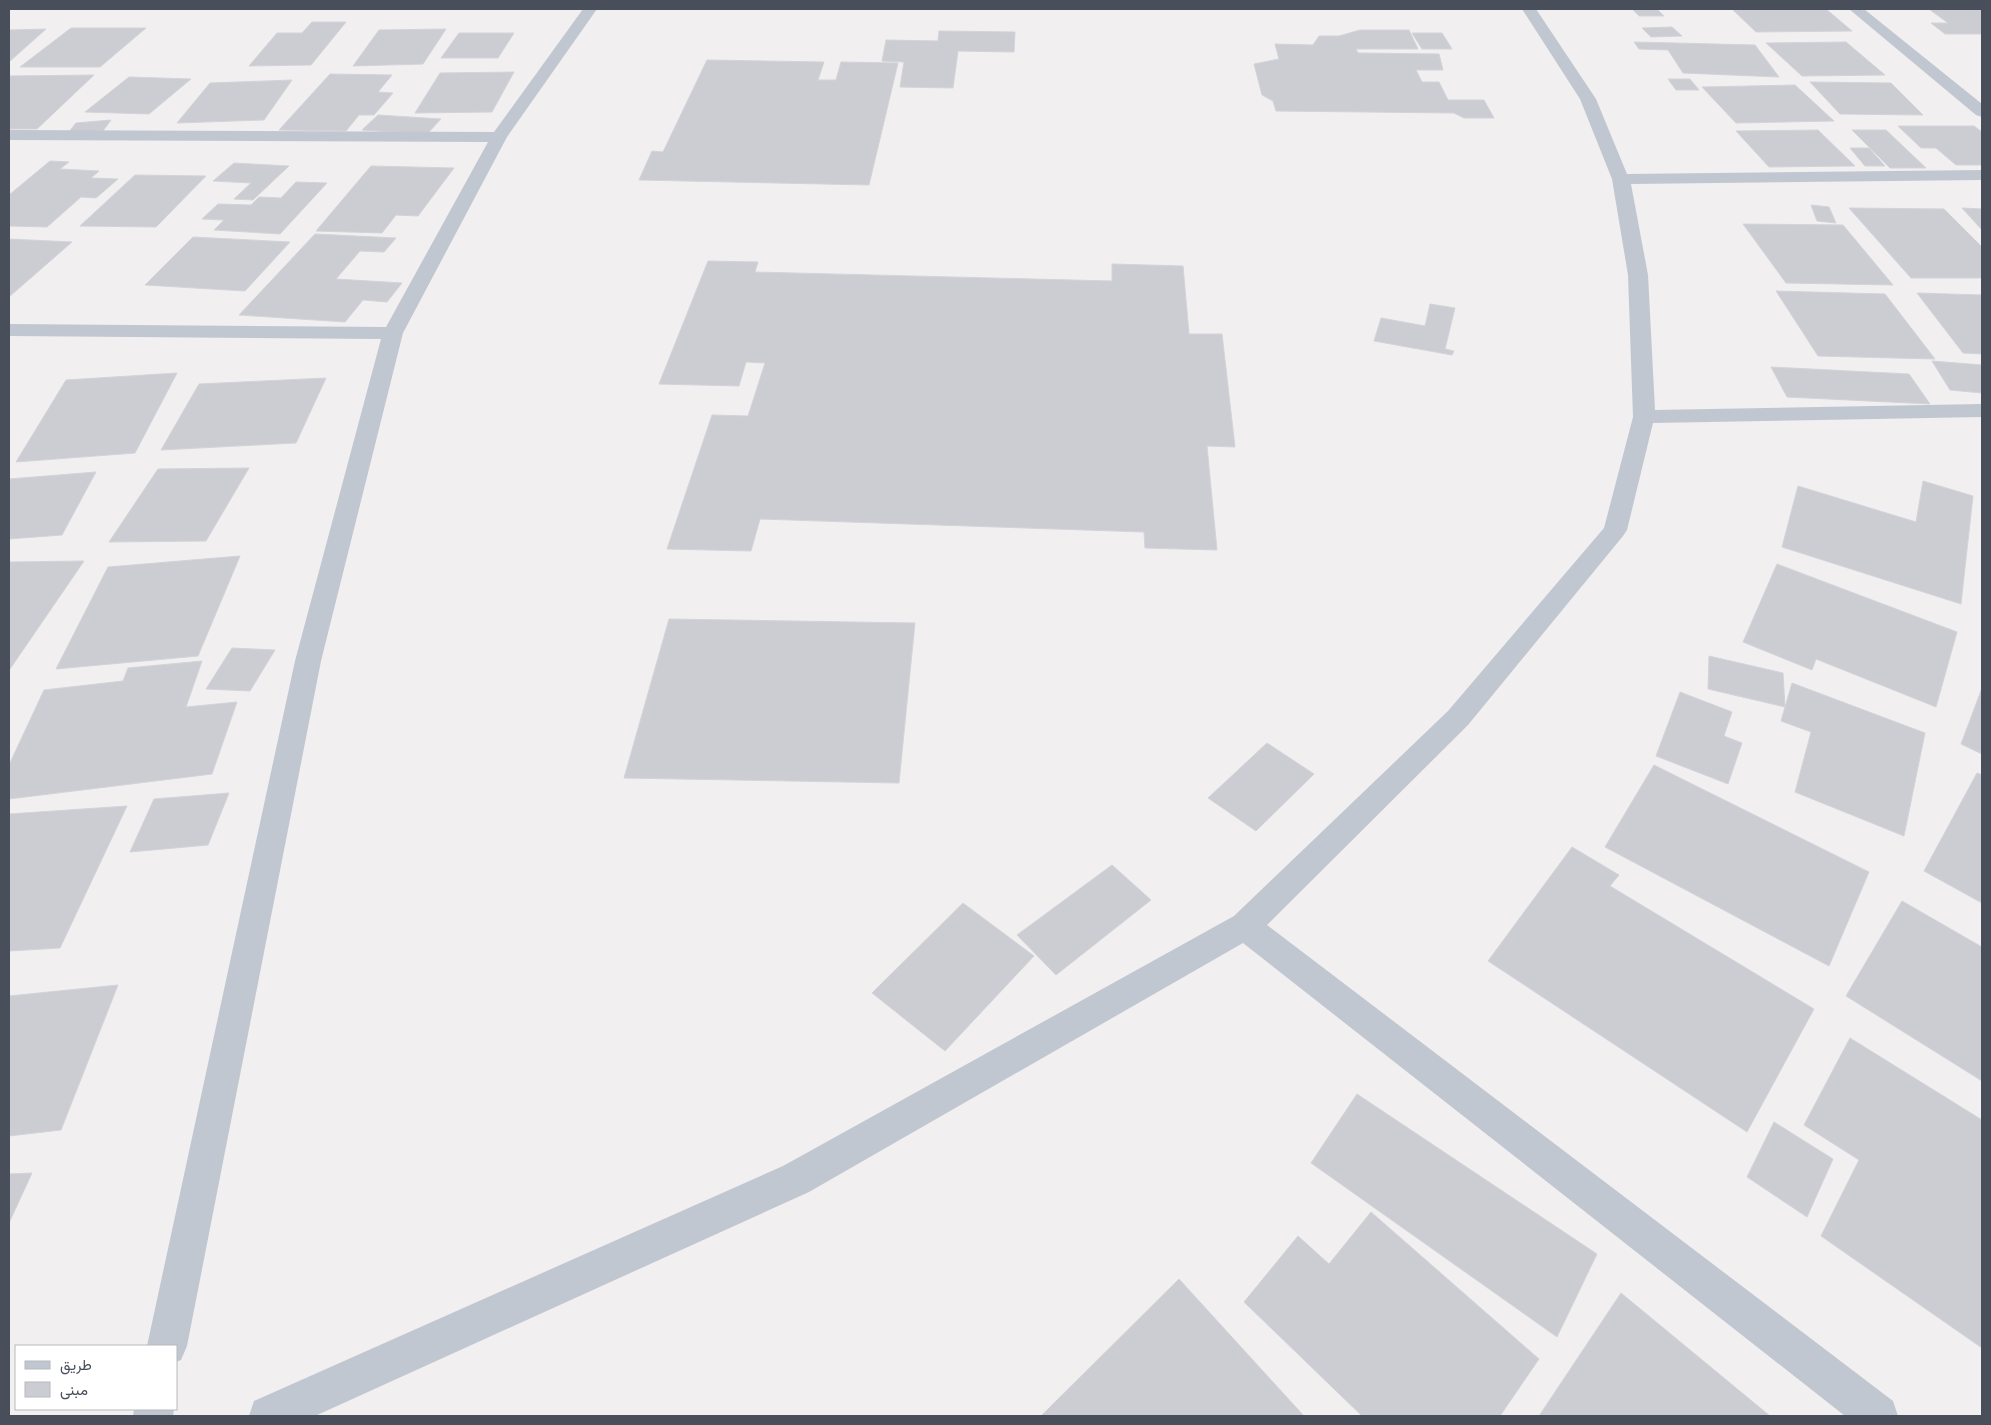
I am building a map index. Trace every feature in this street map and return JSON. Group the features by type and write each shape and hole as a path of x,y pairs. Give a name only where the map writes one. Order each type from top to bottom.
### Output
{"street":[{"path":"167,1345 308,661 393,333 499,137 590,9"},
{"path":"269,1416 796,1179 1245,926 1458,718 1615,530 1644,418 1638,275 1621,178 1588,99 1529,9"},
{"path":"1856,9 1982,112"},
{"path":"9,135 499,137"},
{"path":"1621,178 1982,175"},
{"path":"9,330 393,333"},
{"path":"1644,418 1982,411"},
{"path":"1245,926 1878,1416"}],"building":[{"path":"1632,9 1657,9 1664,16 1639,16"},
{"path":"1732,9 1826,9 1852,31 1756,32"},
{"path":"1929,9 1982,9 1982,34 1945,34 1931,23 1948,23"},
{"path":"312,22 346,22 311,65 249,66 277,33 302,33"},
{"path":"1672,27 1682,36 1651,37 1642,28"},
{"path":"71,28 146,28 100,67 20,67"},
{"path":"46,29 9,62 9,30"},
{"path":"446,29 423,64 353,66 379,30"},
{"path":"1360,30 1409,30 1418,49 1356,49 1358,53 1439,54 1443,70 1416,70 1422,82 1439,82 1448,100 1484,100 1494,118 1464,118 1454,113 1276,111 1273,101 1262,95 1254,64 1279,59 1275,44 1313,45 1319,36 1339,36"},
{"path":"939,31 1015,32 1014,52 958,51 953,88 900,87 904,62 882,61 886,40 938,41"},
{"path":"459,33 514,33 498,58 441,58"},
{"path":"1412,33 1442,33 1452,49 1422,49"},
{"path":"1634,42 1755,45 1779,77 1683,73 1668,50 1639,49"},
{"path":"1846,42 1885,75 1802,76 1766,43"},
{"path":"707,60 824,62 818,80 836,80 841,62 898,63 869,185 639,180 652,151 663,152"},
{"path":"514,72 492,112 415,113 440,73"},
{"path":"330,74 392,75 378,92 393,93 374,115 359,115 346,131 279,130"},
{"path":"94,75 37,129 9,129 9,76"},
{"path":"129,77 191,79 149,114 85,112"},
{"path":"1668,79 1690,79 1699,90 1676,90"},
{"path":"292,80 264,120 177,123 210,83"},
{"path":"1810,82 1891,83 1923,115 1840,114"},
{"path":"1795,85 1834,121 1736,123 1702,87"},
{"path":"378,115 441,119 427,134 362,130"},
{"path":"111,120 103,131 67,134 76,123"},
{"path":"1898,126 1974,126 1982,132 1982,165 1956,165 1936,148 1921,148"},
{"path":"1818,130 1855,166 1769,167 1736,131"},
{"path":"1852,130 1886,130 1926,168 1890,168"},
{"path":"1850,148 1869,148 1885,166 1865,166"},
{"path":"50,161 69,162 60,169 99,171 91,178 118,179 96,198 81,197 47,227 9,226 9,195"},
{"path":"234,163 289,166 253,200 234,199 251,183 213,181"},
{"path":"371,166 454,168 418,216 396,215 382,233 316,231"},
{"path":"135,175 206,176 156,227 80,226"},
{"path":"296,182 327,183 280,234 214,230 224,220 202,219 218,204 251,205 259,197 281,198"},
{"path":"1811,205 1829,207 1836,223 1817,221"},
{"path":"1849,208 1944,209 1982,247 1982,278 1911,278"},
{"path":"1962,208 1982,209 1982,230"},
{"path":"1743,224 1843,225 1893,285 1786,283"},
{"path":"315,234 396,238 384,252 360,251 336,279 402,283 387,302 363,300 345,322 239,315"},
{"path":"193,237 290,242 245,291 145,285"},
{"path":"9,239 72,242 9,297"},
{"path":"708,261 758,262 755,272 1112,281 1112,264 1183,266 1189,334 1222,334 1235,447 1207,446 1217,550 1145,548 1144,532 760,519 751,551 667,549 712,415 748,416 765,363 746,362 739,386 659,384"},
{"path":"1776,291 1885,294 1935,359 1818,356"},
{"path":"1917,293 1982,295 1982,354 1963,353"},
{"path":"1430,304 1455,308 1445,349 1454,351 1452,355 1374,341 1381,318 1425,326"},
{"path":"1932,361 1982,365 1982,393 1950,390"},
{"path":"1771,367 1909,374 1930,404 1787,397"},
{"path":"177,373 135,453 16,462 66,380"},
{"path":"326,378 296,443 161,450 199,384"},
{"path":"249,468 206,541 109,542 158,469"},
{"path":"96,472 62,535 9,539 9,479"},
{"path":"1923,481 1973,496 1961,604 1782,547 1798,486 1916,522"},
{"path":"240,556 198,656 56,669 108,567"},
{"path":"84,561 10,669 9,669 9,562"},
{"path":"1777,564 1957,632 1936,707 1816,659 1812,670 1743,642"},
{"path":"669,619 915,623 899,783 624,778"},
{"path":"232,648 275,650 250,691 206,689"},
{"path":"1709,656 1783,673 1785,707 1708,689"},
{"path":"202,661 186,707 237,702 212,774 9,799 9,765 44,690 123,681 128,668"},
{"path":"1792,683 1925,733 1904,836 1795,792 1811,732 1781,721"},
{"path":"1982,688 1982,754 1961,744"},
{"path":"1680,692 1732,712 1724,736 1742,743 1728,784 1656,756"},
{"path":"1267,743 1314,774 1256,831 1208,798"},
{"path":"1654,765 1869,872 1829,966 1605,847"},
{"path":"1977,773 1982,775 1982,903 1924,871"},
{"path":"229,793 208,845 130,852 154,799"},
{"path":"127,806 60,948 9,951 9,814"},
{"path":"1572,847 1619,875 1610,886 1814,1009 1747,1132 1488,961"},
{"path":"1112,865 1151,900 1056,975 1017,935"},
{"path":"1902,901 1982,947 1982,1081 1846,996"},
{"path":"963,903 1034,956 945,1051 872,993"},
{"path":"118,985 61,1130 9,1136 9,996"},
{"path":"1850,1038 1982,1120 1982,1348 1821,1236 1859,1160 1804,1125"},
{"path":"1357,1094 1597,1254 1557,1337 1311,1163"},
{"path":"1774,1122 1833,1159 1807,1217 1747,1177"},
{"path":"32,1173 9,1223 9,1174"},
{"path":"1371,1212 1539,1359 1500,1416 1362,1416 1244,1302 1298,1236 1329,1264"},
{"path":"1179,1279 1304,1416 1041,1416"},
{"path":"1621,1293 1770,1416 1539,1416"}]}
